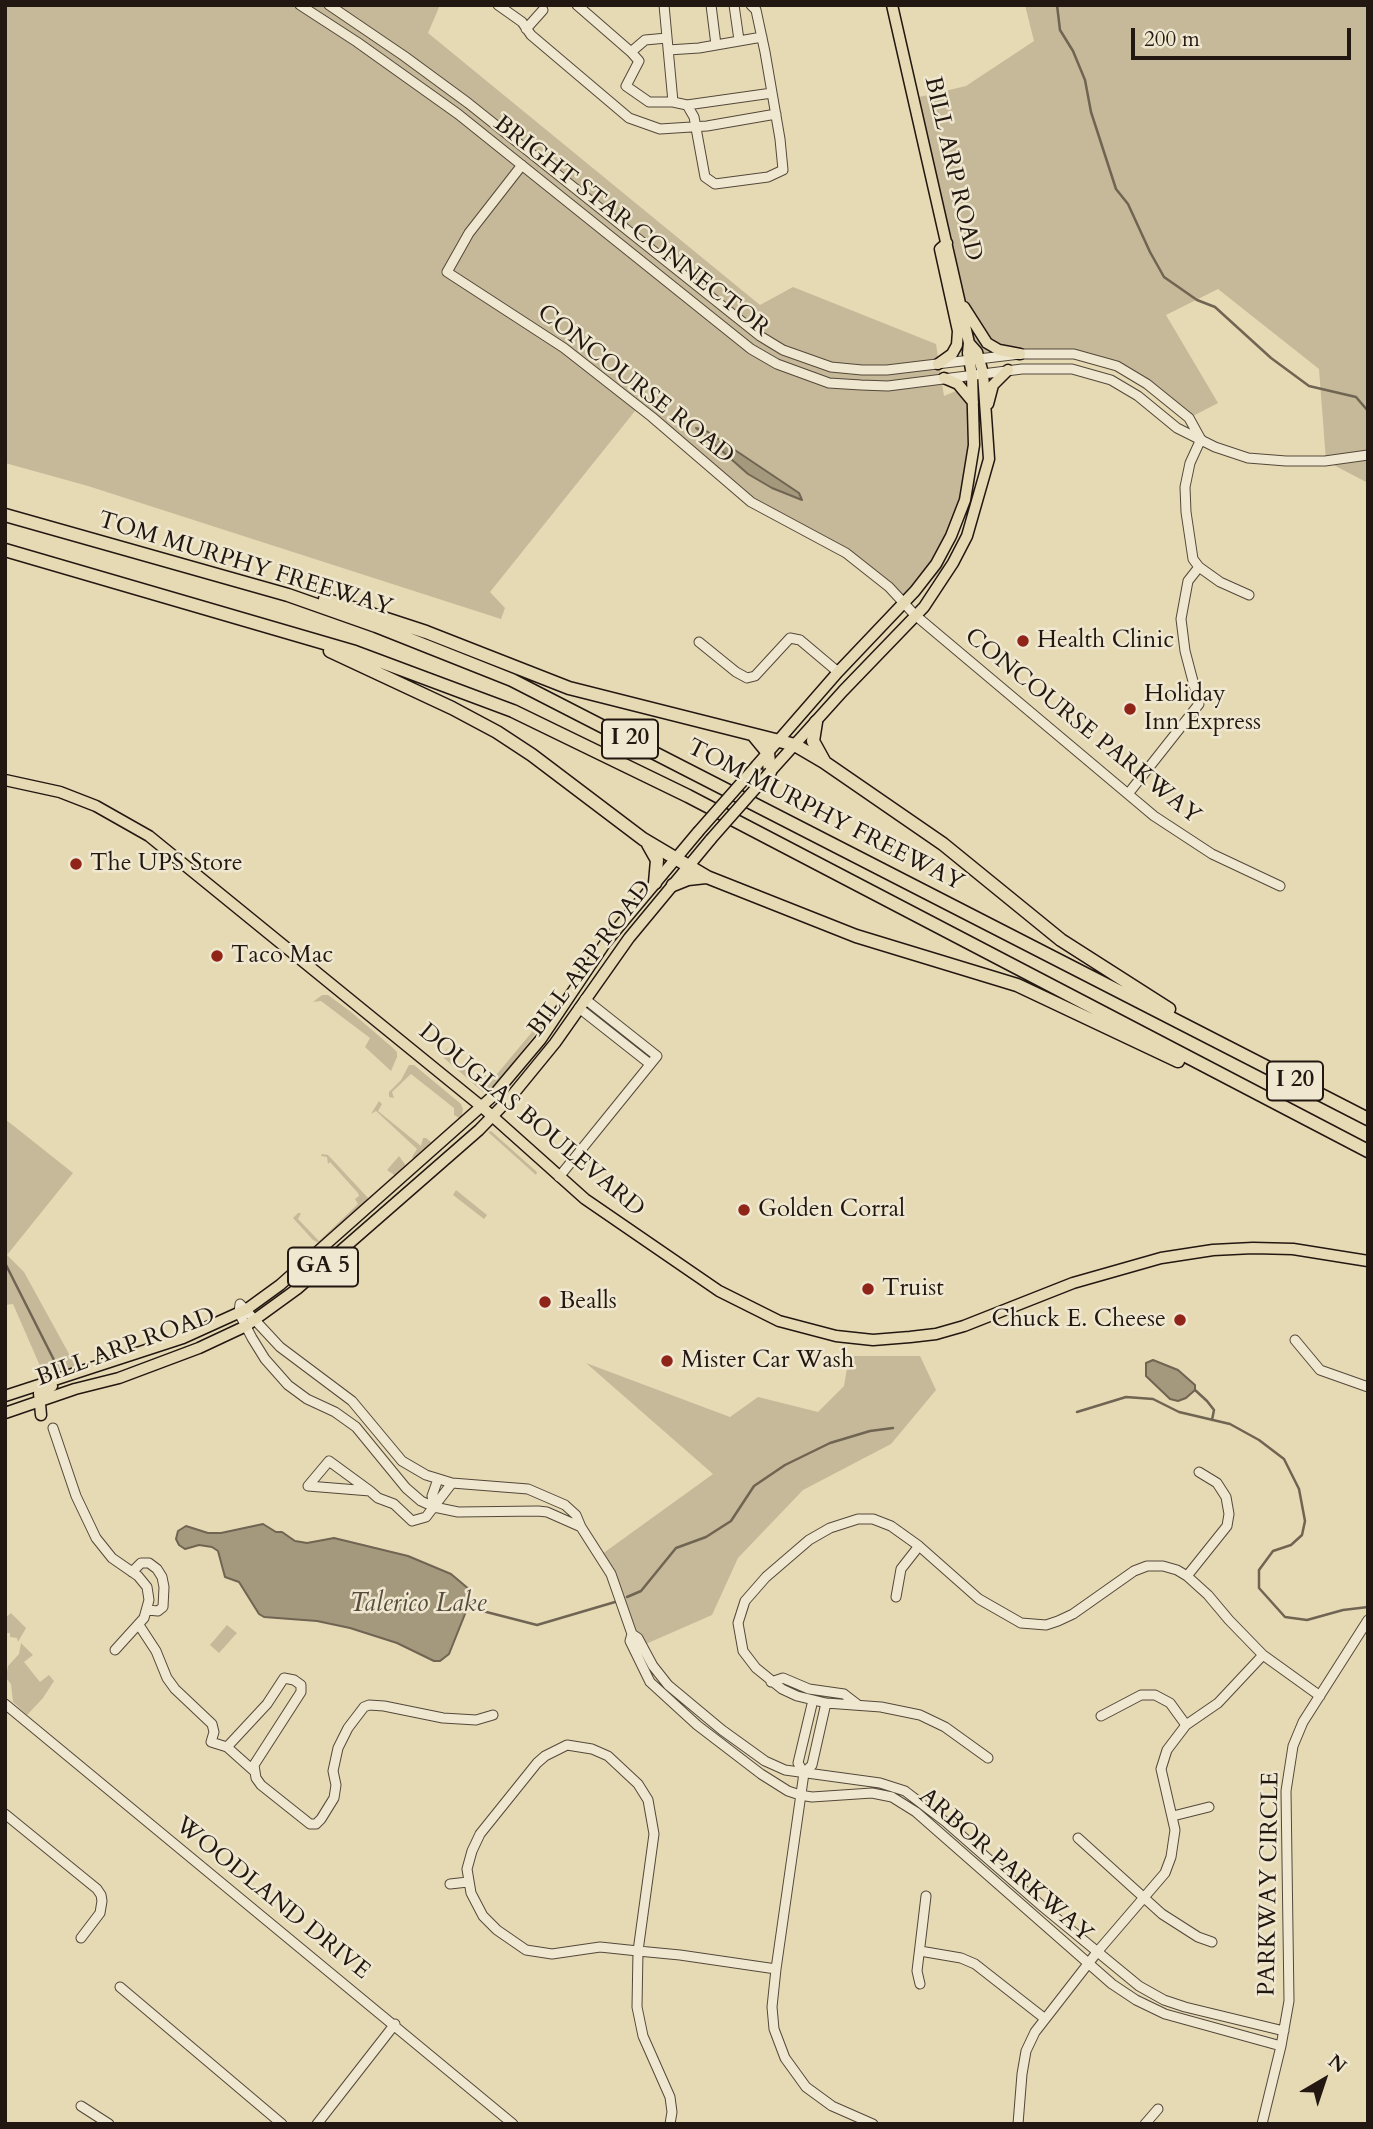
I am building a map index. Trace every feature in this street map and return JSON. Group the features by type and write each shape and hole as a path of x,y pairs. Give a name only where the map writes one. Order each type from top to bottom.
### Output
{"highway":[{"name":"TOM MURPHY FREEWAY","path":"5,514 288,595 476,665 548,697 1368,1119"},
{"name":"TOM MURPHY FREEWAY","path":"5,550 292,632 391,664 470,694 585,744 1368,1151"},
{"path":"288,595 320,598 372,614 569,688 794,745 824,762 943,844 1061,940 1222,1043"},
{"path":"292,632 486,726 532,755 643,839 707,877 877,943 1017,985 1341,1137"},
{"path":"816,722 813,741 824,762"},
{"path":"753,736 768,753 770,772"},
{"path":"643,839 657,860 655,883"},
{"path":"673,885 695,877 707,877"}],"main road":[{"name":"BILL ARP ROAD","path":"5,1413 119,1378 198,1348 250,1324 298,1289 493,1116 543,1059 628,937 794,745 915,615 953,563 967,536 989,459 986,417 974,360 977,352 969,343 892,5"},
{"path":"938,363 952,354 957,345 958,331 940,249 947,243"},
{"path":"960,300 987,343 999,350 1020,354"},
{"path":"986,417 993,385 1008,370"},
{"name":"BILL ARP ROAD","path":"5,1396 183,1338 243,1311 309,1261 482,1107 520,1065 606,942 675,859 838,672 904,604 936,564 951,536 965,500 974,445 973,402 978,374"},
{"path":"944,378 958,384 973,402"},
{"name":"DOUGLAS BOULEVARD","path":"5,780 60,792 96,806 149,836 493,1116 559,1177 618,1223 733,1300 779,1321 806,1330 873,1340 936,1334 984,1319 1073,1283 1161,1258 1213,1250 1293,1249 1368,1261"},
{"path":"41,1415 39,1393 69,1376"}],"street":[{"name":"BRIGHT STAR CONNECTOR","path":"300,5 395,68 522,165 751,349 777,364 829,383 861,386 888,386 1008,370 1072,369 1111,380 1138,396 1177,428 1215,447 1248,458 1325,461 1368,456"},
{"name":"BRIGHT STAR CONNECTOR","path":"329,5 468,103 760,336 783,350 831,367 887,370 1020,354 1074,354 1117,366 1147,384 1189,418 1201,439"},
{"path":"498,5 522,22 531,35 629,118 660,129 696,127 776,114"},
{"path":"577,5 639,61 626,86 649,102 687,105 772,93"},
{"path":"664,5 673,102"},
{"path":"711,5 716,45"},
{"path":"734,5 739,40"},
{"path":"687,105 694,117 705,177 715,184 768,177 783,170 762,37 756,10 751,5"},
{"path":"526,29 543,7"},
{"path":"668,50 762,37"},
{"path":"631,52 645,40 667,38"},
{"name":"CONCOURSE ROAD","path":"522,165 469,233 447,272 564,348 652,417 751,502 846,552 889,587 904,604"},
{"path":"1201,439 1190,463 1185,486 1186,512 1194,559 1199,567 1220,582 1250,595"},
{"path":"1128,794 1199,704 1185,651 1181,619 1188,581 1199,567"},
{"name":"CONCOURSE PARKWAY","path":"904,604 1128,794 1183,836 1212,854 1280,886"},
{"path":"699,642 747,678 755,676 790,638 800,640 838,672"},
{"path":"559,1177 653,1060 582,1003"},
{"name":"ARBOR PARKWAY","path":"243,1311 265,1359 288,1385 356,1427 406,1488 422,1501 434,1507 458,1511 547,1512 581,1527"},
{"name":"ARBOR PARKWAY","path":"250,1324 352,1401 402,1461 452,1483 528,1489 565,1505 576,1515 611,1574 632,1634 630,1641 650,1682 746,1764 779,1786 800,1796 880,1793 905,1804 1089,1964 1136,2000 1165,2014 1281,2046"},
{"path":"1295,1340 1320,1370 1368,1387"},
{"path":"53,1428 76,1496 96,1538 111,1558 132,1572 147,1587 147,1610 139,1625 115,1650"},
{"name":"ARBOR PARKWAY","path":"370,1491 308,1486 329,1461 370,1491 394,1504 412,1521 426,1517 434,1507"},
{"path":"1187,1576 1227,1526 1229,1514 1226,1497 1217,1482 1199,1472"},
{"path":"434,1507 432,1496 438,1479"},
{"path":"434,1507 452,1483"},
{"path":"988,1758 945,1727 920,1715 857,1704 826,1703 790,1693 771,1682 743,1651 738,1623 745,1601 766,1577 809,1539 830,1528 858,1519 873,1519 891,1526 919,1546 979,1599 1011,1619 1034,1625 1046,1625 1073,1614 1135,1571 1147,1566 1163,1566 1187,1576 1263,1655 1320,1696"},
{"path":"896,1597 901,1569 919,1546"},
{"path":"132,1572 141,1563 149,1563 162,1577 163,1606 158,1611 147,1610"},
{"name":"PARKWAY CIRCLE","path":"1262,2124 1289,2001 1285,1830 1288,1771 1293,1746 1303,1722 1368,1620"},
{"path":"139,1625 156,1650 167,1678 212,1724 214,1732 211,1742 227,1747 255,1772 261,1785 306,1823 316,1824 334,1798 333,1771 338,1748 348,1728 364,1707 384,1706 459,1719 476,1720 494,1715"},
{"name":"ARBOR PARKWAY","path":"632,1634 638,1638 653,1666 668,1685 765,1761 785,1770 880,1783 905,1791 1139,1986 1164,2000 1203,2013 1283,2031"},
{"path":"1018,2124 1026,2051 1044,2018 1165,1873 1171,1857 1175,1830 1161,1769 1167,1750 1186,1725 1218,1703 1263,1655"},
{"path":"227,1747 267,1704 280,1681 290,1678 298,1682 302,1692 256,1760 255,1772"},
{"path":"771,1682 783,1678 809,1689 844,1695 857,1704"},
{"path":"1101,1716 1141,1695 1155,1695 1170,1703 1186,1725"},
{"path":"804,1773 798,1763 813,1700"},
{"path":"826,1703 812,1765 804,1773 800,1796 776,1969 772,2007 774,2029 785,2058 797,2077 819,2099 873,2124"},
{"name":"WOODLAND DRIVE","path":"5,1704 513,2124"},
{"path":"670,2124 670,2097 639,2021 638,1951 654,1834 648,1800 638,1784 608,1756 592,1749 566,1745 537,1763 480,1834 467,1869 468,1882 476,1904 483,1916 526,1951 539,1954 600,1947 638,1951 776,1969"},
{"path":"1173,1816 1209,1807"},
{"path":"5,1814 101,1895 100,1913 81,1938"},
{"path":"1078,1838 1162,1914 1212,1942"},
{"path":"450,1884 468,1882"},
{"path":"920,1984 917,1971 926,1896"},
{"path":"920,1951 961,1958 975,1964 1044,2018"},
{"path":"120,1987 282,2124"},
{"path":"317,2124 395,2024"},
{"path":"81,2106 108,2124"},
{"path":"1145,2124 1158,2109"}],"shaded area":[{"path":"5,5 440,5 428,33 760,305 793,287 936,344 944,396 978,382 975,485 942,569 910,605 846,553 751,502 639,406 490,592 505,608 501,619 88,486 5,463"},
{"path":"1025,5 1368,5 1368,483 1326,461 1319,369 1218,289 1166,315 1218,403 1189,418 1133,374 1074,354 979,359 969,343 915,98 966,86 1034,41"},
{"path":"322,995 328,995 351,1012 397,1052 391,1071 365,1047 370,1038 321,1001 313,1002"},
{"path":"532,1024 536,1026 537,1032 491,1090 483,1092 444,1058 443,1054 448,1047 445,1054 477,1079 484,1074 492,1080 532,1032 529,1028"},
{"path":"409,1065 414,1065 461,1104 461,1119 454,1115 454,1108 411,1074 392,1092 394,1098 389,1097 389,1092 401,1080"},
{"path":"379,1101 382,1104 378,1111 421,1146 423,1138 426,1138 431,1142 431,1147 415,1159 412,1157 417,1149 376,1111 371,1114"},
{"path":"5,1119 73,1173 7,1255 24,1272 79,1372 47,1382 13,1304 5,1305"},
{"path":"491,1131 537,1172 536,1175 488,1132"},
{"path":"328,1155 370,1200 319,1243 293,1218 301,1213 298,1219 319,1241 358,1204 355,1199 359,1196 330,1162 328,1164 327,1157 321,1156"},
{"path":"399,1156 407,1167 397,1177 387,1170"},
{"path":"456,1190 487,1215 484,1219 453,1195"},
{"path":"849,1356 920,1356 936,1390 891,1444 803,1490 738,1558 712,1615 632,1650 598,1557 713,1474 586,1363 730,1417 758,1397 818,1412 844,1386"},
{"path":"11,1613 26,1628 18,1642 17,1638 10,1637 10,1633 5,1633 5,1618"},
{"path":"227,1625 237,1633 219,1653 210,1645"},
{"path":"21,1643 33,1655 24,1662 40,1682 49,1675 54,1681 27,1715 13,1702 11,1684 6,1678 8,1666 19,1654"}],"water":[{"path":"696,428 705,430 799,493 802,500 772,488 748,474"},
{"path":"1153,1360 1178,1370 1195,1385 1195,1390 1178,1401 1170,1399 1146,1376 1146,1363"},
{"name":"Talerico Lake","path":"263,1524 295,1541 307,1543 334,1538 408,1556 451,1574 470,1590 465,1614 449,1654 440,1661 434,1661 397,1643 350,1628 317,1621 264,1617 259,1614 239,1582 225,1577 218,1551 199,1545 185,1549 176,1539 178,1531 186,1526 208,1533 221,1533"}],"waterway":[{"path":"1057,5 1060,30 1073,51 1085,80 1091,112 1116,189 1128,204 1164,277 1197,300 1215,307 1271,358 1309,386 1356,397 1368,411"},
{"path":"5,1263 57,1366"},
{"path":"1195,1390 1214,1410 1212,1420"},
{"path":"1077,1412 1126,1397 1153,1399 1179,1412 1230,1424 1259,1440 1284,1459 1299,1489 1305,1521 1302,1535 1291,1545 1273,1551 1259,1570 1259,1588 1285,1617 1307,1620 1343,1610 1368,1607"},
{"path":"627,1597 641,1591 676,1548 706,1537 731,1521 754,1486 785,1465 830,1443 870,1431 893,1428"},
{"path":"467,1607 537,1625 615,1602"}],"place":[{"name":"Health Clinic","path":"1023,641"},
{"name":"Holiday Inn Express","path":"1130,709"},
{"name":"The UPS Store","path":"76,864"},
{"name":"Taco Mac","path":"217,956"},
{"name":"Golden Corral","path":"744,1210"},
{"name":"Truist","path":"868,1289"},
{"name":"Bealls","path":"545,1302"},
{"name":"Chuck E. Cheese","path":"1180,1320"},
{"name":"Mister Car Wash","path":"667,1361"}]}
